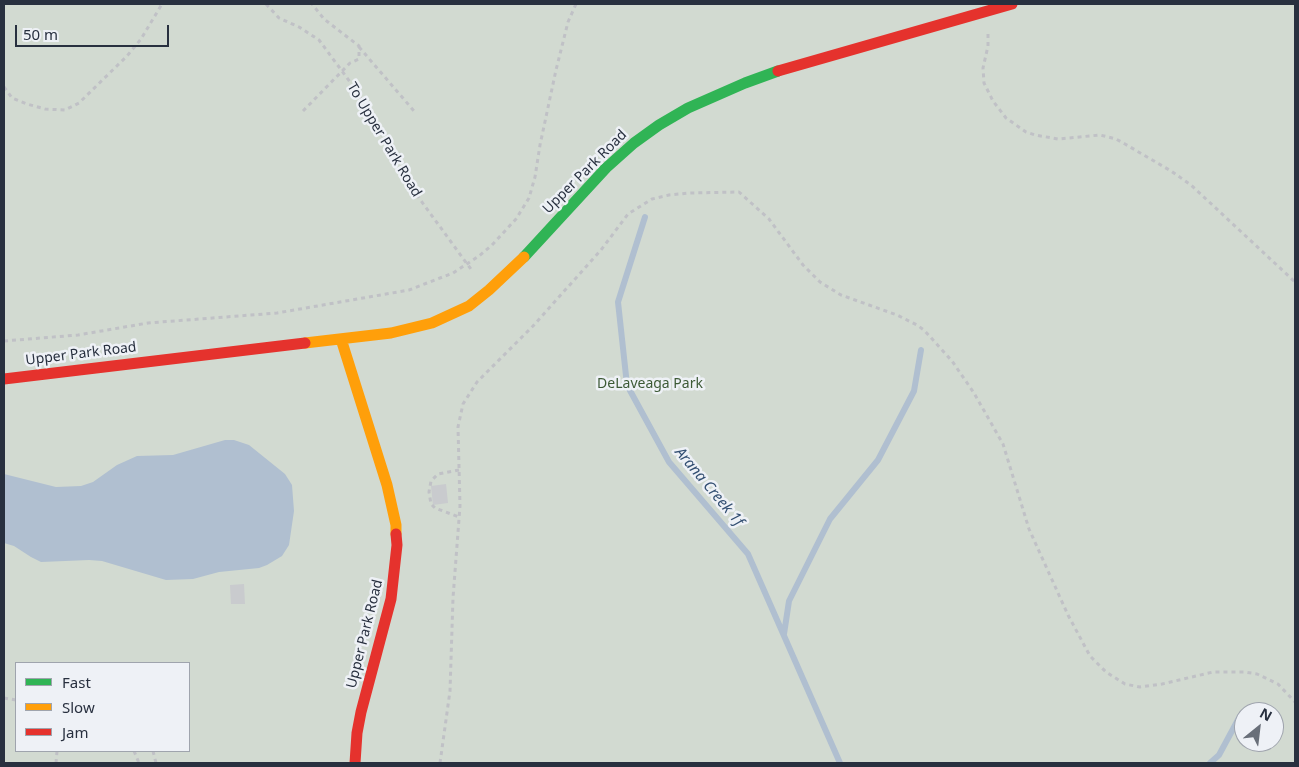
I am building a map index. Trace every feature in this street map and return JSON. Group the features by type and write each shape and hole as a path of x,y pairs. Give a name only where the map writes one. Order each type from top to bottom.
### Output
{"street":[{"name":"Upper Park Road","path":"4,379 391,333 432,323 469,306 489,290 521,260 606,168 634,143 659,125 688,108 744,83 777,71 1012,4"},
{"name":"Upper Park Road","path":"341,339 387,485 396,525 397,546 390,599 360,712 355,763"}],"path":[{"path":"4,87 12,98 45,109 65,110 79,103 127,56 141,39 162,4"},
{"name":"To Upper Park Road","path":"266,4 279,18 299,27 319,40 356,90 419,198 466,265 489,290"},
{"path":"312,4 324,19 359,46 414,111"},
{"path":"4,341 78,335 148,323 277,313 409,290 439,279 466,265 492,245 505,232 524,208 529,198 535,177 556,70 568,22 576,4"},
{"path":"978,14 987,33 988,40 983,68 984,84 992,101 1006,118 1026,132 1040,136 1058,139 1100,135 1116,139 1125,144 1191,185 1295,282"},
{"path":"303,111 350,63 358,59 359,46"},
{"path":"440,763 450,691 459,517 458,427 463,404 485,373 533,326 601,250 628,214 652,199 690,193 739,192 769,219 803,265 820,282 841,295 897,315 917,325 952,360 974,393 1003,444 1029,529 1077,633 1087,652 1097,664 1125,684 1140,687 1213,672 1234,671 1257,674 1278,684 1295,702"},
{"path":"459,470 438,474 431,481 429,492 431,504 435,508 459,517"}],"green space":[{"name":"DeLaveaga Park","path":"4,4 1295,4 1295,763 4,763"}],"water":[{"path":"225,440 234,440 249,445 285,474 292,485 294,511 289,545 282,556 267,565 259,568 219,572 193,579 166,580 102,561 41,562 14,546 4,543 4,474 56,487 81,486 93,482 117,465 137,456 173,455"}],"building":[{"path":"446,484 448,503 433,505 431,486"},
{"path":"244,584 245,604 231,604 230,585"}],"waterway":[{"name":"Arana Creek 1f","path":"645,217 618,302 627,385 669,462 748,554 840,763"},
{"path":"784,634 789,601 830,519 878,460 914,391 921,350"},
{"path":"1210,763 1219,755 1234,727"}],"traffic: fast":[{"path":"524,257 606,168 634,143 659,125 688,108 778,71"}],"traffic: slow":[{"path":"305,343 391,333 432,323 469,306 524,257"},
{"path":"341,339 387,485 396,525 396,534"}],"traffic: jam":[{"path":"778,71 1012,4"},
{"path":"4,379 305,343"},
{"path":"355,763 357,733 361,712 391,599 397,545 396,534"}]}
